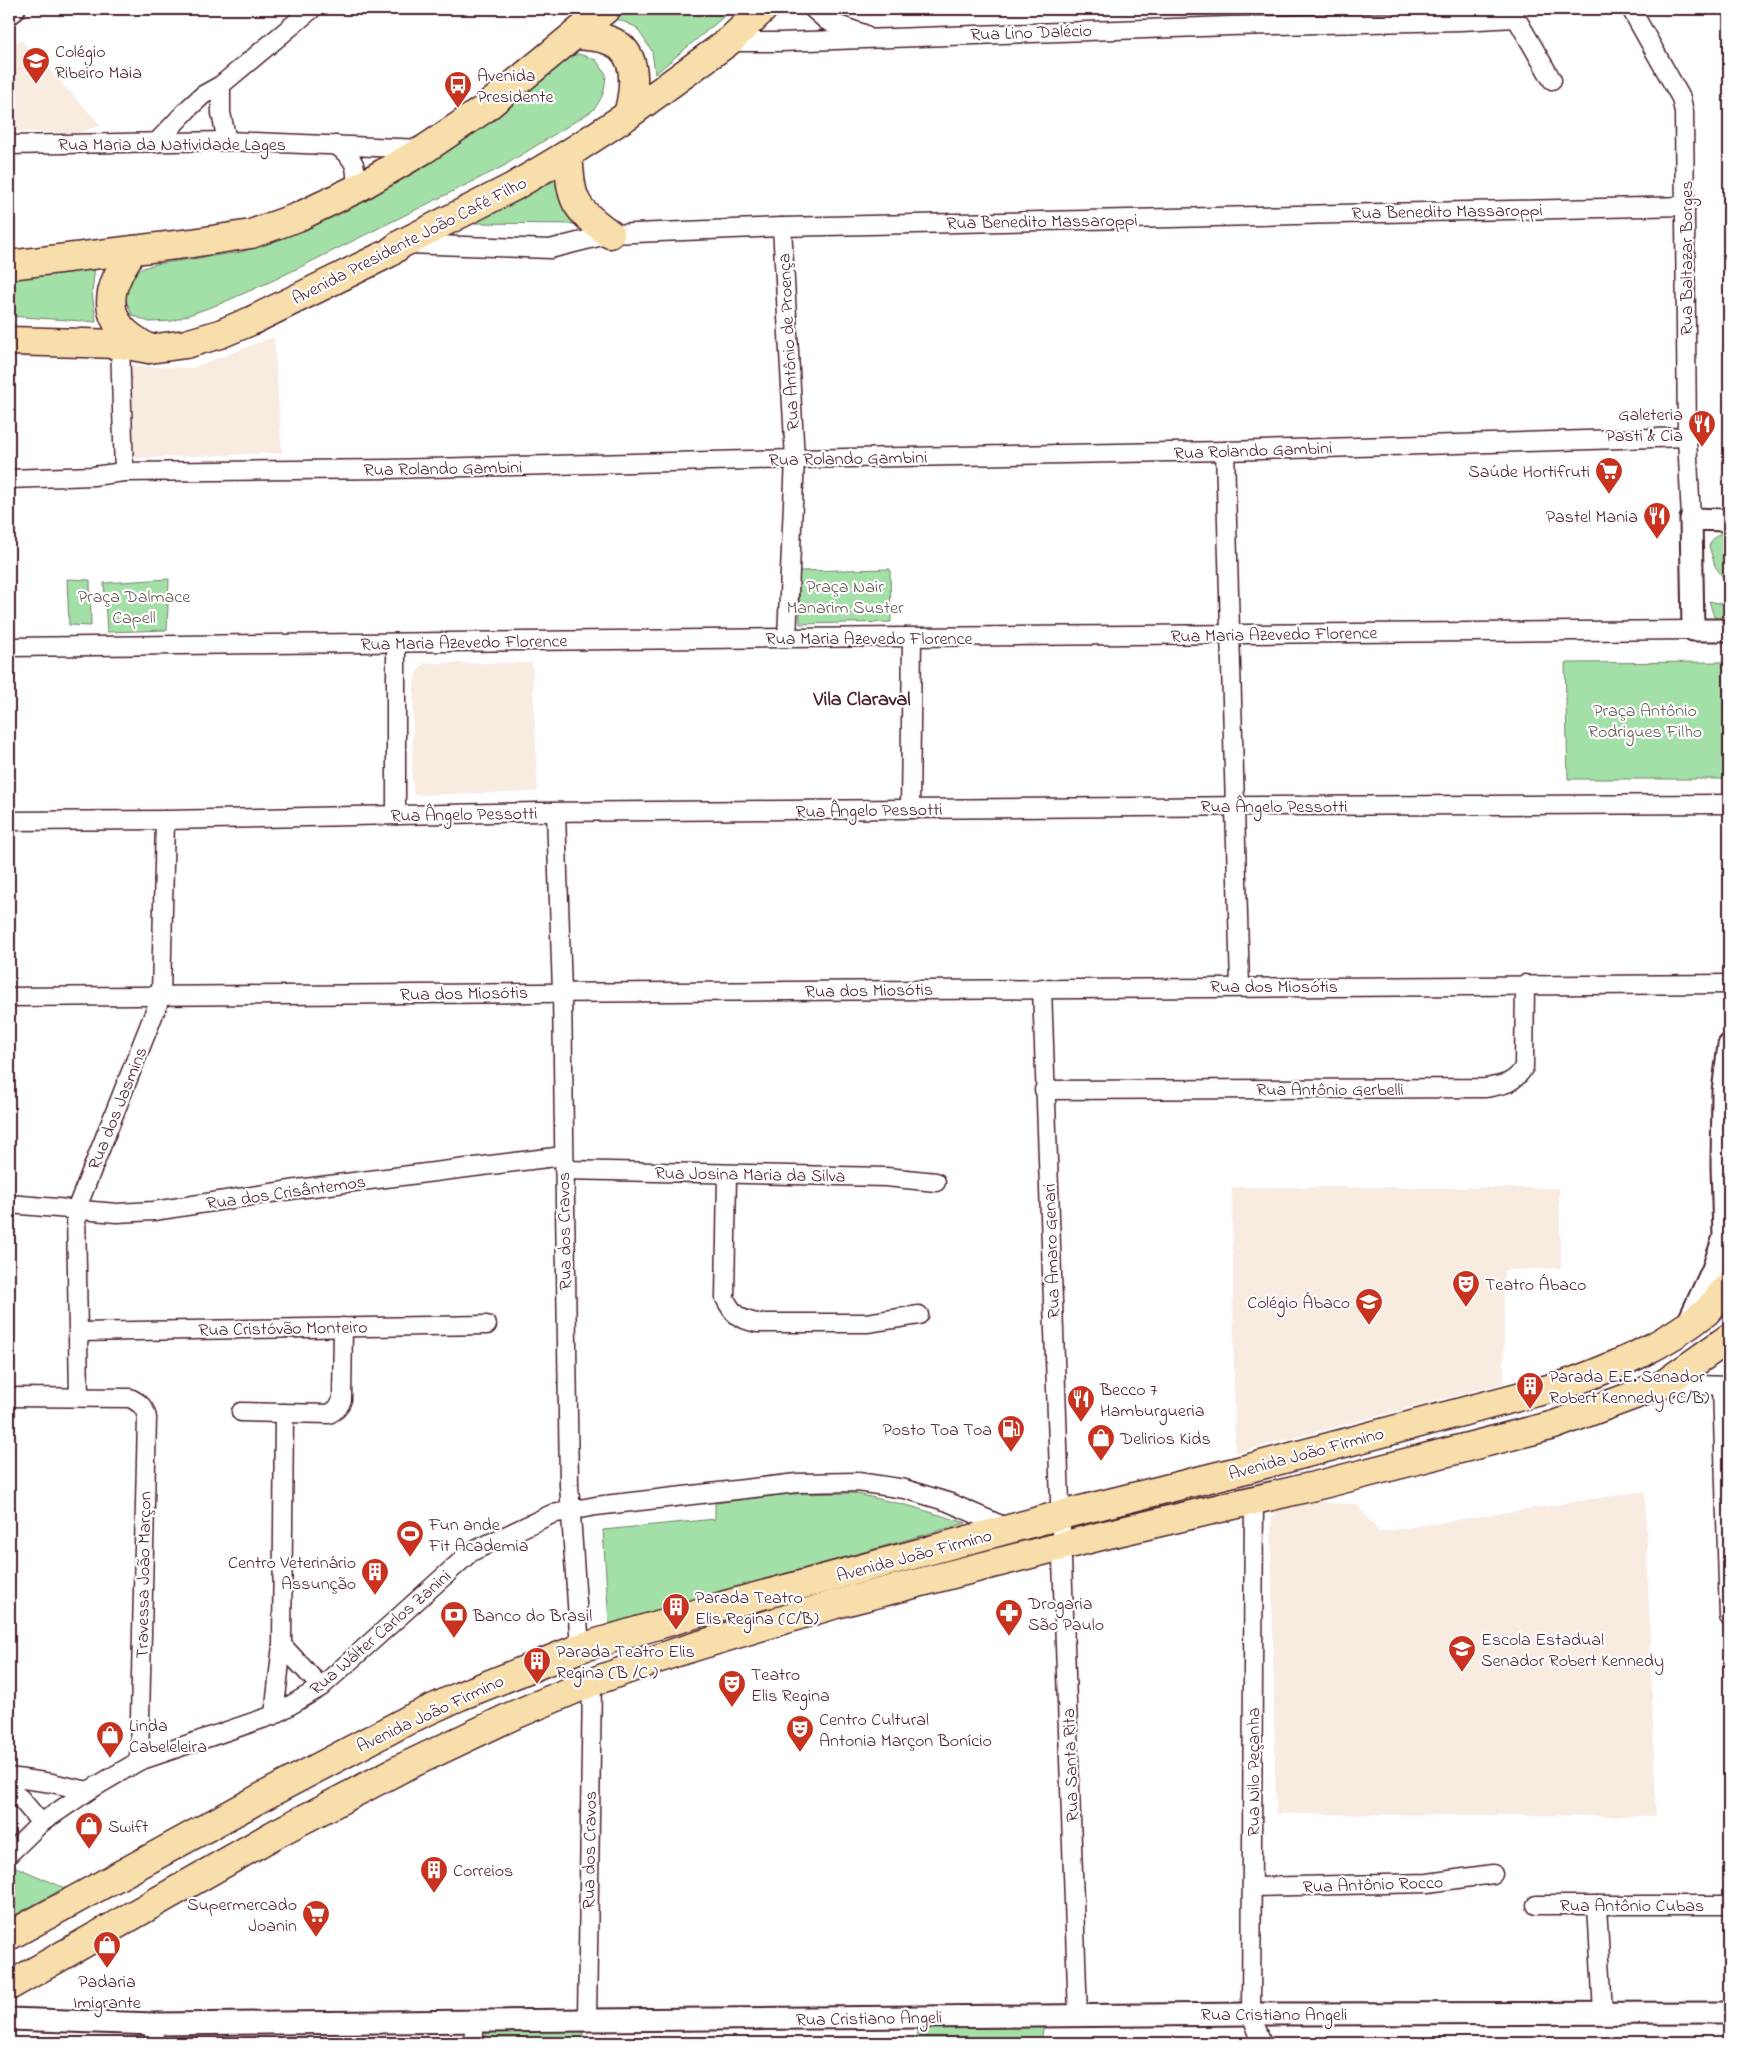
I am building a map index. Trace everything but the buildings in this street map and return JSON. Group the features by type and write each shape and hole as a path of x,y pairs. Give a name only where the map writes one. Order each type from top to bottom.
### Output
{"main road":[{"path":"9,265 251,234 298,217 356,189 426,149 484,109 606,9"},
{"name":"Avenida Presidente João Café Filho","path":"9,341 120,344 149,349 186,344 220,334 251,321 389,253 401,244 513,187 568,154 628,115 728,42 763,9"},
{"path":"576,35 609,40 621,48 628,56 634,74 632,99 628,115"},
{"path":"568,154 570,187 576,204 586,216 610,234"},
{"path":"133,250 121,267 111,290 111,313 125,333 149,349"},
{"name":"Avenida João Firmino","path":"9,1936 262,1797 412,1718 460,1696 580,1648 722,1606 1061,1515 1246,1469 1567,1384 1611,1368 1646,1352 1687,1326 1707,1310 1729,1287"},
{"name":"Avenida João Firmino","path":"9,1986 278,1834 402,1768 512,1716 592,1682 678,1652 817,1609 1062,1546 1323,1484 1554,1425 1664,1384 1729,1338"}],"street":[{"path":"156,143 203,95 221,85 312,9"},
{"name":"Rua Lino Dalécio","path":"813,9 827,21 876,38"},
{"name":"Rua Baltazar Borges","path":"1631,9 1681,98 1685,130 1687,437 1691,519"},
{"path":"1513,13 1552,80"},
{"name":"Rua Lino Dalécio","path":"728,42 780,42 1513,13"},
{"path":"221,85 221,113 227,141"},
{"name":"Rua Maria da Natividade Lages","path":"9,145 227,141 426,149"},
{"path":"336,145 345,152 356,168 356,189"},
{"name":"Rua Benedito Massaroppi","path":"401,244 550,249 610,234 782,227 1686,206"},
{"name":"Rua Antônio de Proença","path":"782,227 795,458 787,638"},
{"path":"120,344 124,472"},
{"name":"Rua Rolando Gambini","path":"9,479 93,476 124,472 388,469 795,458 1225,451 1687,437"},
{"path":"1225,451 1240,987"},
{"path":"1693,630 1691,519 1729,520"},
{"name":"Rua Maria Azevedo Florence","path":"9,647 1729,630"},
{"path":"910,809 912,638"},
{"path":"396,643 396,814"},
{"name":"Rua Ângelo Pessotti","path":"9,820 165,820 396,814 910,809 1729,804"},
{"name":"Rua dos Cravos","path":"556,813 562,992 563,1163 570,1510 580,1648"},
{"name":"Rua dos Jasmins","path":"79,1397 76,1210 161,996 165,820"},
{"name":"Rua dos Miosótis","path":"9,998 1525,984 1729,984"},
{"name":"Rua Antônio Gerbelli","path":"1044,1090 1485,1088 1504,1085 1518,1078 1524,1067 1525,984"},
{"name":"Rua Amaro Genari","path":"1042,988 1044,1090 1061,1515"},
{"path":"1687,1326 1727,1241 1722,1165 1723,1091 1729,1045"},
{"name":"Rua Josina Maria da Silva","path":"563,1163 727,1175 886,1176 936,1182"},
{"name":"Rua dos Crisântemos","path":"9,1204 117,1213 154,1211 297,1189 563,1163"},
{"path":"727,1175 726,1298 731,1310 743,1320 758,1323 867,1323 919,1314"},
{"name":"Rua Cristóvão Monteiro","path":"79,1332 487,1325"},
{"path":"241,1412 328,1414 336,1410 341,1405 342,1399 343,1328"},
{"path":"1664,1384 1726,1386 1729,1617"},
{"path":"9,1397 79,1397"},
{"name":"Travessa João Marçon","path":"79,1397 130,1398 140,1403 145,1410 147,1418 140,1761"},
{"path":"274,1715 282,1645 284,1413"},
{"name":"Rua Wálter Carlos Zanini","path":"9,1854 41,1823 88,1791 140,1761 274,1715 321,1687 471,1552 552,1514 596,1506 797,1483 858,1482 905,1488 948,1502 1010,1530"},
{"name":"Rua Nilo Peçanha","path":"1254,1499 1251,2014 1262,2043"},
{"name":"Rua Santa Rita","path":"1061,1515 1078,2016"},
{"path":"282,1645 321,1687"},
{"name":"Rua dos Cravos","path":"587,2019 592,1682"},
{"path":"9,1777 52,1783 88,1791"},
{"path":"9,1789 21,1799 41,1823"},
{"name":"Rua Antônio Rocco","path":"1253,1887 1428,1883 1493,1874"},
{"name":"Rua Antônio Cubas","path":"1536,1905 1729,1904"},
{"path":"1597,1905 1603,2013"},
{"name":"Rua Cristiano Angeli","path":"9,2019 154,2033 474,2020 1251,2014 1729,2013"},
{"path":"474,2020 474,2043"}],"shaded area":[{"name":"Colégio Ribeiro Maia","path":"21,40 101,125 78,133 9,131 9,46"},
{"path":"274,337 282,453 133,458 130,366 192,368"},
{"path":"424,663 532,663 538,792 414,795 412,779 414,682 417,672"},
{"name":"Colégio Ábaco","path":"1232,1187 1559,1188 1561,1268 1504,1270 1504,1383 1235,1453"},
{"name":"Escola Estadual Senador Robert Kennedy","path":"1645,1491 1656,1816 1276,1814 1271,1532 1272,1516 1280,1503 1305,1495 1327,1503 1356,1504 1379,1532"}],"green space":[{"path":"628,9 733,9 655,74 652,51 636,27 617,19"},
{"path":"579,54 596,60 606,74 604,90 599,102 592,111 502,167 272,281 222,303 172,321 149,322 132,315 125,298 128,280 140,269 156,264 242,252 339,212 563,59"},
{"path":"560,178 577,224 470,223"},
{"path":"95,266 92,293 96,322 9,316 9,275"},
{"path":"1729,532 1729,619 1721,620 1714,617 1709,601 1723,604 1724,579 1715,566 1709,546 1717,536"},
{"name":"Praça Nair Manarim Suster","path":"890,569 891,622 800,624 799,571"},
{"path":"67,579 90,580 91,626 69,625"},
{"name":"Praça Dalmace Capell","path":"169,579 167,630 107,632 104,583"},
{"name":"Praça Antônio Rodrigues Filho","path":"1723,662 1725,779 1568,779 1565,663"},
{"path":"853,1493 910,1506 966,1523 609,1624 603,1530 715,1519 715,1503 790,1494"},
{"path":"9,1864 65,1888 9,1918"},
{"path":"1044,2022 1041,2043 915,2043 918,2027"},
{"path":"486,2030 583,2031 583,2043 486,2043"}],"place":[{"name":"Colégio Ribeiro Maia","path":"36,85"},
{"name":"Avenida Presidente","path":"458,109"},
{"name":"Galeteria Pasti & Cia","path":"1702,448"},
{"name":"Saúde Hortifruti","path":"1609,495"},
{"name":"Pastel Mania","path":"1657,540"},
{"name":"Teatro Ábaco","path":"1466,1308"},
{"name":"Colégio Ábaco","path":"1369,1326"},
{"name":"Parada E.E. Senador Robert Kennedy (C/B)","path":"1530,1410"},
{"name":"Becco 7 Hamburgueria","path":"1081,1423"},
{"name":"Posto Toa Toa","path":"1011,1453"},
{"name":"Delirios Kids","path":"1101,1462"},
{"name":"Fun ande Fit Academia","path":"410,1558"},
{"name":"Centro Veterinário Assunção","path":"375,1596"},
{"name":"Parada Teatro Elis Regina (C/B)","path":"676,1631"},
{"name":"Drogaria São Paulo","path":"1009,1637"},
{"name":"Banco do Brasil","path":"454,1639"},
{"name":"Escola Estadual Senador Robert Kennedy","path":"1462,1673"},
{"name":"Parada Teatro Elis Regina (B /C )","path":"537,1685"},
{"name":"Teatro Elis Regina","path":"732,1708"},
{"name":"Centro Cultural Antonia Marçon Bonício","path":"800,1753"},
{"name":"Linda Cabeleleira","path":"110,1759"},
{"name":"Swift","path":"89,1850"},
{"name":"Correios","path":"434,1894"},
{"name":"Supermercado Joanin","path":"316,1938"},
{"name":"Padaria Imigrante","path":"107,1969"}],"district":[{"name":"Vila Claraval","path":"862,698"}]}
